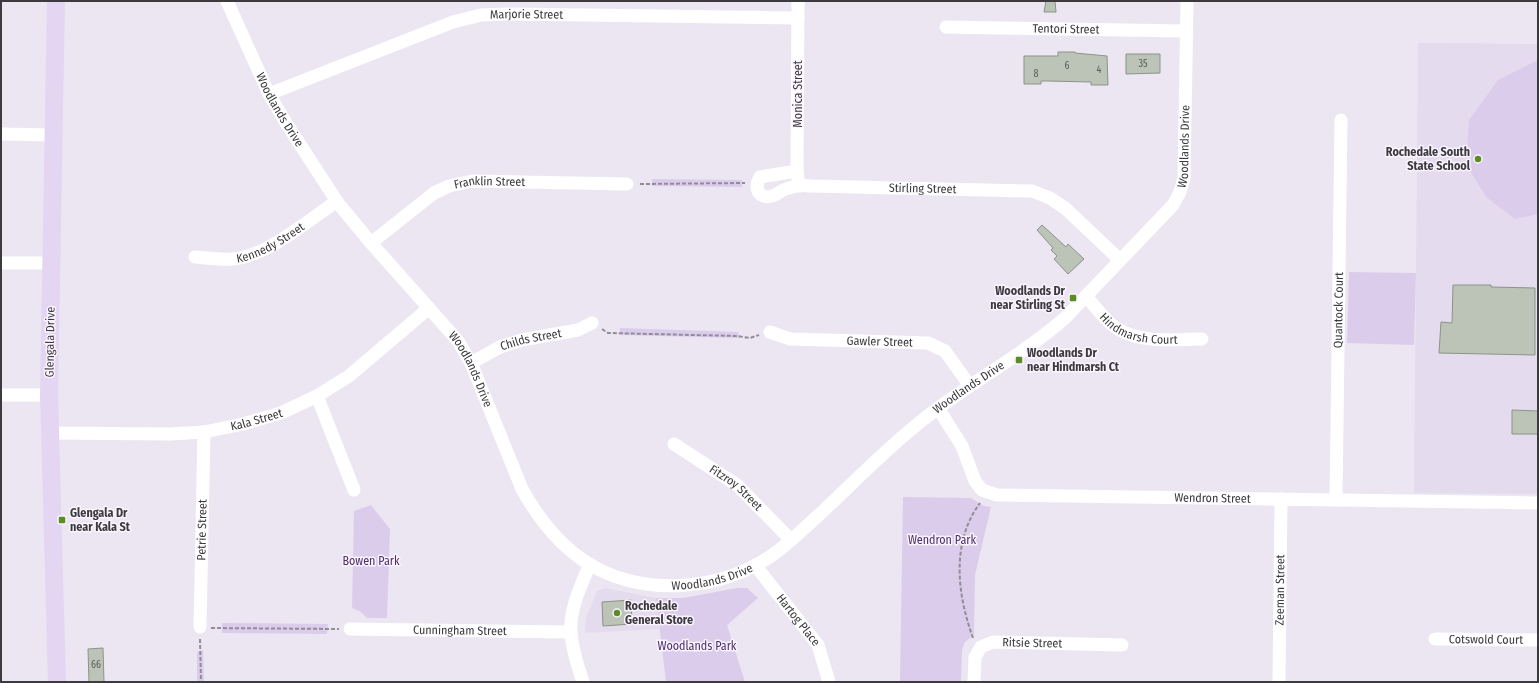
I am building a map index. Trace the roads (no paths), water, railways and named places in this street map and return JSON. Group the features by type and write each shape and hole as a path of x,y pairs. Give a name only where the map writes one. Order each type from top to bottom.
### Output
{"street":[{"name":"Glengala Drive","path":"56,1 52,136 49,395 57,682"},
{"name":"Woodlands Drive","path":"227,1 269,94 286,123 337,200 371,243 458,341 471,363 522,489 542,520 565,546 590,564 621,578 648,584 679,586 704,584 735,574 770,556 791,540 914,427 938,408 1046,334 1065,318 1173,205 1180,192 1184,178 1186,1"},
{"name":"Monica Street","path":"798,1 797,171 799,180 803,185"},
{"name":"Marjorie Street","path":"269,94 453,22 481,15 510,14 798,18"},
{"name":"Tentori Street","path":"946,27 1186,31"},
{"name":"Quantock Court","path":"1336,500 1341,120"},
{"path":"1,134 52,136"},
{"name":"Stirling Street","path":"797,171 760,177 757,183 757,190 760,194 766,197 775,195 786,189 803,185 1032,191 1050,198 1065,208 1119,260"},
{"name":"Franklin Street","path":"371,243 434,193 449,186 472,182 627,184"},
{"name":"Kennedy Street","path":"195,257 232,259 252,255 269,247 337,200"},
{"path":"1,262 51,263"},
{"name":"Hindmarsh Court","path":"1086,296 1117,329 1133,336 1149,338 1202,339"},
{"name":"Kala Street","path":"50,433 170,434 204,432 243,424 281,413 317,396 349,376 429,308"},
{"name":"Childs Street","path":"471,363 500,347 522,340 578,330 592,323"},
{"name":"Gawler Street","path":"770,332 790,339 928,342 945,351 970,386"},
{"path":"1,394 49,395"},
{"path":"317,396 354,490"},
{"name":"Wendron Street","path":"938,408 962,446 975,481 982,490 996,495 1538,503"},
{"name":"Petrie Street","path":"200,628 204,432"},
{"name":"Fitzroy Street","path":"674,444 736,485 791,540"},
{"name":"Zeeman Street","path":"1279,682 1281,499"},
{"path":"583,682 575,658 571,632 573,613 590,564"},
{"name":"Hartog Place","path":"755,565 818,645 829,682"},
{"name":"Cunningham Street","path":"350,629 571,632"},
{"name":"Cotswold Court","path":"1435,639 1538,640"},
{"name":"Ritsie Street","path":"974,682 975,657 980,649 993,642 1122,645"}],"place":[{"name":"Rochedale South State School","path":"1478,159"},
{"name":"Woodlands Dr near Stirling St","path":"1073,298"},
{"name":"Woodlands Dr near Hindmarsh Ct","path":"1019,360"},
{"name":"Glengala Dr near Kala St","path":"62,520"},
{"name":"Rochedale General Store","path":"617,613"}],"park label":[{"name":"Wendron Park","path":"942,540"},
{"name":"Bowen Park","path":"371,561"},
{"name":"Woodlands Park","path":"697,646"}]}
